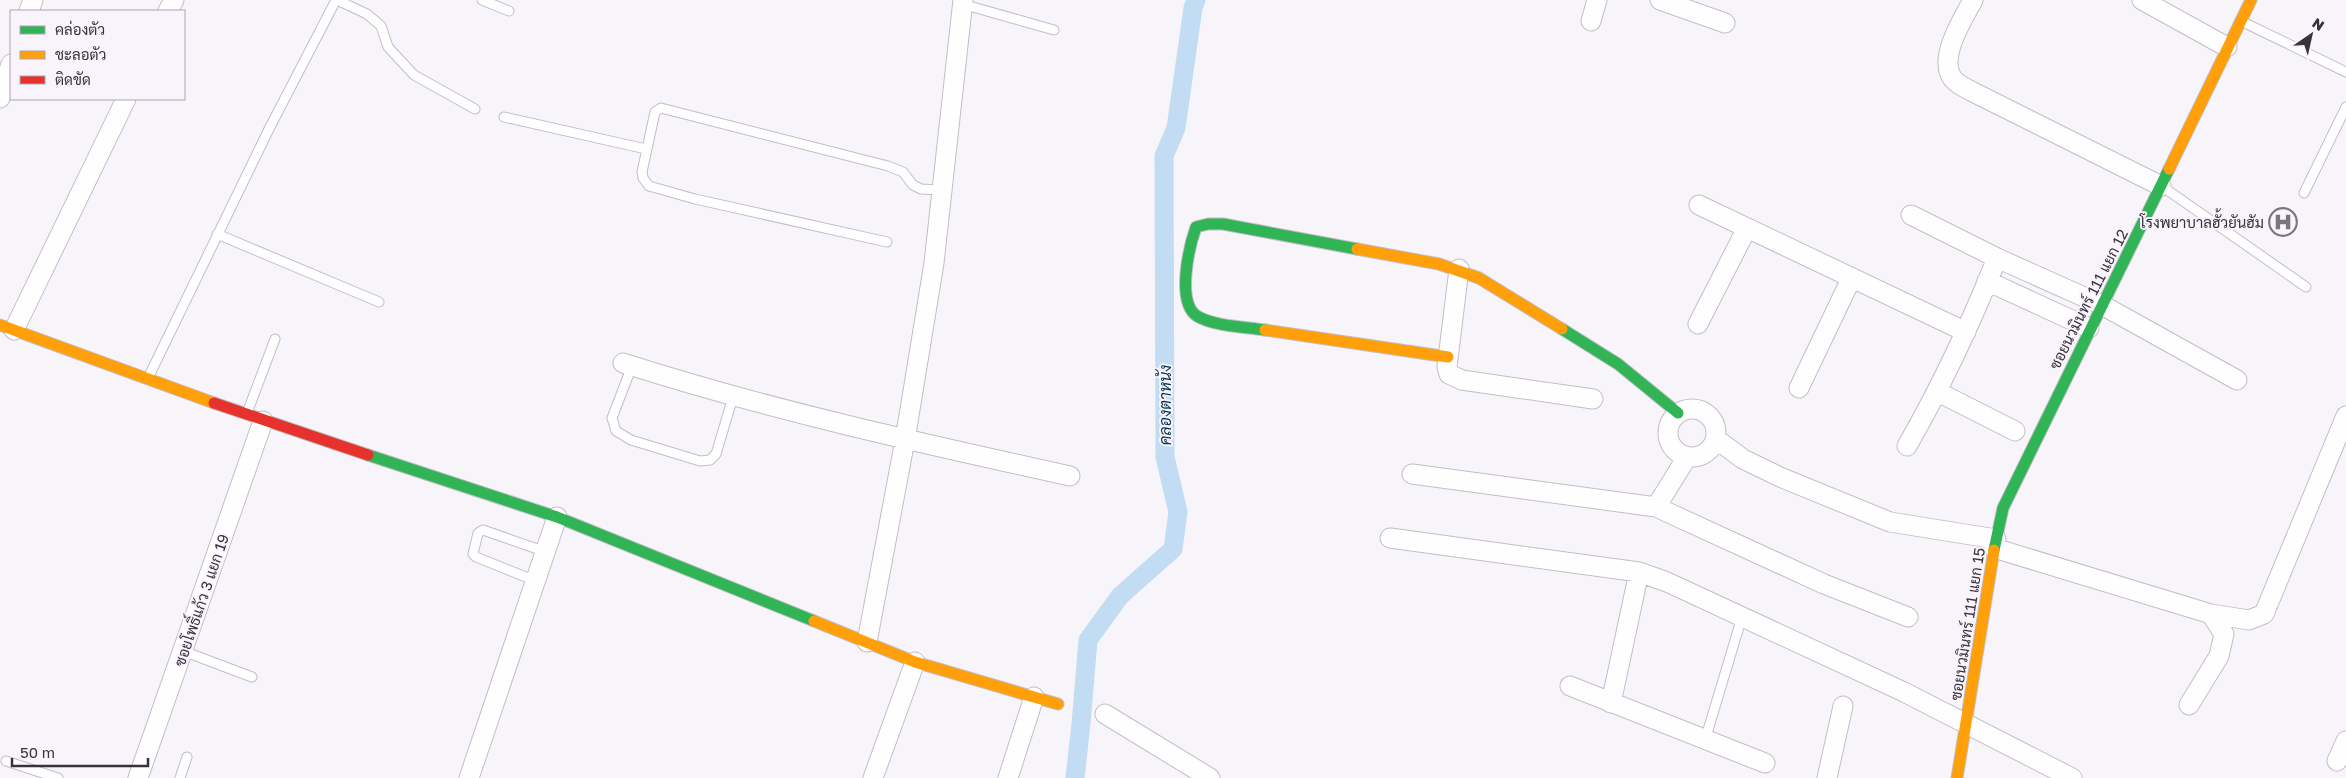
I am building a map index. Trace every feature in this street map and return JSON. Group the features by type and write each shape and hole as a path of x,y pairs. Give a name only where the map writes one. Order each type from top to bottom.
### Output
{"street":[{"path":"1591,21 1597,0"},
{"path":"1660,0 1725,23"},
{"path":"1973,0 1955,34 1948,55 1954,81 2161,186"},
{"path":"2142,0 2227,47"},
{"name":"ซอยนวมินทร์ 111 แยก 12","path":"2016,477 2089,328 2102,306 2251,0"},
{"path":"867,642 906,440 934,263 963,2"},
{"path":"0,98 10,67"},
{"path":"125,100 7,327 254,418 558,517 916,662 1058,704"},
{"path":"1699,205 1851,279 1966,332"},
{"path":"1911,215 1997,258 2102,306 2237,380"},
{"path":"1448,357 1226,324 1206,320 1194,314 1188,307 1185,291 1191,238 1196,227 1223,224 1459,269 1479,278 1618,364 1678,413"},
{"path":"1698,324 1747,228"},
{"path":"1907,446 1938,392 1997,258"},
{"path":"1459,269 1447,367 1449,374 1462,380 1592,399"},
{"path":"1799,388 1851,279"},
{"path":"1988,281 2089,328"},
{"path":"627,365 733,397 906,440 1070,476"},
{"path":"1938,392 2015,431"},
{"path":"1687,409 1697,409 1706,413 1712,420 1716,429 1716,438 1712,447 1705,454 1696,458 1687,457 1678,454 1671,446 1668,438 1668,428 1672,419 1678,413 1687,409"},
{"path":"1716,438 1743,459 1780,477 1890,522 1995,543 2211,614 2249,620 2264,614 2346,416"},
{"name":"ซอยโพธิ์แก้ว 3 แยก 19","path":"138,778 183,652 254,418"},
{"path":"1656,507 1687,457"},
{"path":"1412,474 1656,507 1824,584 1908,617"},
{"name":"ซอยนวมินทร์ 111 แยก 15","path":"1957,778 1995,543 2002,508 2016,477"},
{"path":"469,778 558,517"},
{"path":"1390,538 1639,572 1667,582 1904,692 2072,778"},
{"path":"1611,703 1639,572"},
{"path":"2189,705 2219,656 2224,634 2211,614"},
{"path":"873,778 916,662"},
{"path":"1570,686 1765,763"},
{"path":"1008,778 1034,697"},
{"path":"1827,778 1843,706"},
{"path":"1104,714 1200,776"},
{"path":"2338,761 2346,741"}],"lane":[{"path":"147,379 269,129 337,0 367,14 380,26 388,47 414,75 475,109"},
{"path":"482,0 509,11"},
{"path":"963,2 1054,30"},
{"path":"2240,21 2346,72"},
{"path":"2304,193 2346,107"},
{"path":"887,242 695,199 649,186 643,178 642,172 651,122 655,112 661,108 888,166 903,172 914,185 921,189 941,190"},
{"path":"504,117 646,149"},
{"path":"2161,186 2306,287"},
{"path":"217,234 379,302"},
{"path":"254,418 274,339"},
{"path":"627,365 612,418 616,431 631,440 700,462 710,460 716,454 733,397"},
{"path":"536,581 476,558 472,549 475,540 478,533 483,530 546,552"},
{"path":"1705,740 1742,617"},
{"path":"183,652 252,677"},
{"path":"180,778 187,757"},
{"path":"6,760 58,778"}],"waterway":[{"name":"คลองตาหนัง","path":"1075,778 1088,640 1120,596 1173,549 1178,512 1165,457 1164,156 1176,128 1193,8 1196,0"}],"traffic: fast":[{"path":"1994,550 2003,508 2169,169"},
{"path":"1265,330 1212,322 1197,316 1191,309 1187,299 1186,274 1190,247 1196,227 1208,224 1223,224 1357,249"},
{"path":"1562,329 1618,364 1678,413"},
{"path":"368,455 557,517 814,621"}],"traffic: slow":[{"path":"2169,169 2251,0"},
{"path":"1357,249 1439,264 1479,278 1562,329"},
{"path":"0,325 214,403"},
{"path":"1265,330 1448,357"},
{"path":"1957,778 1994,550"},
{"path":"814,621 915,662 1058,704"}],"traffic: jam":[{"path":"214,403 368,455"}],"place":[{"name":"โรงพยาบาลฮั้วยันฮัม","path":"2283,222"}]}
